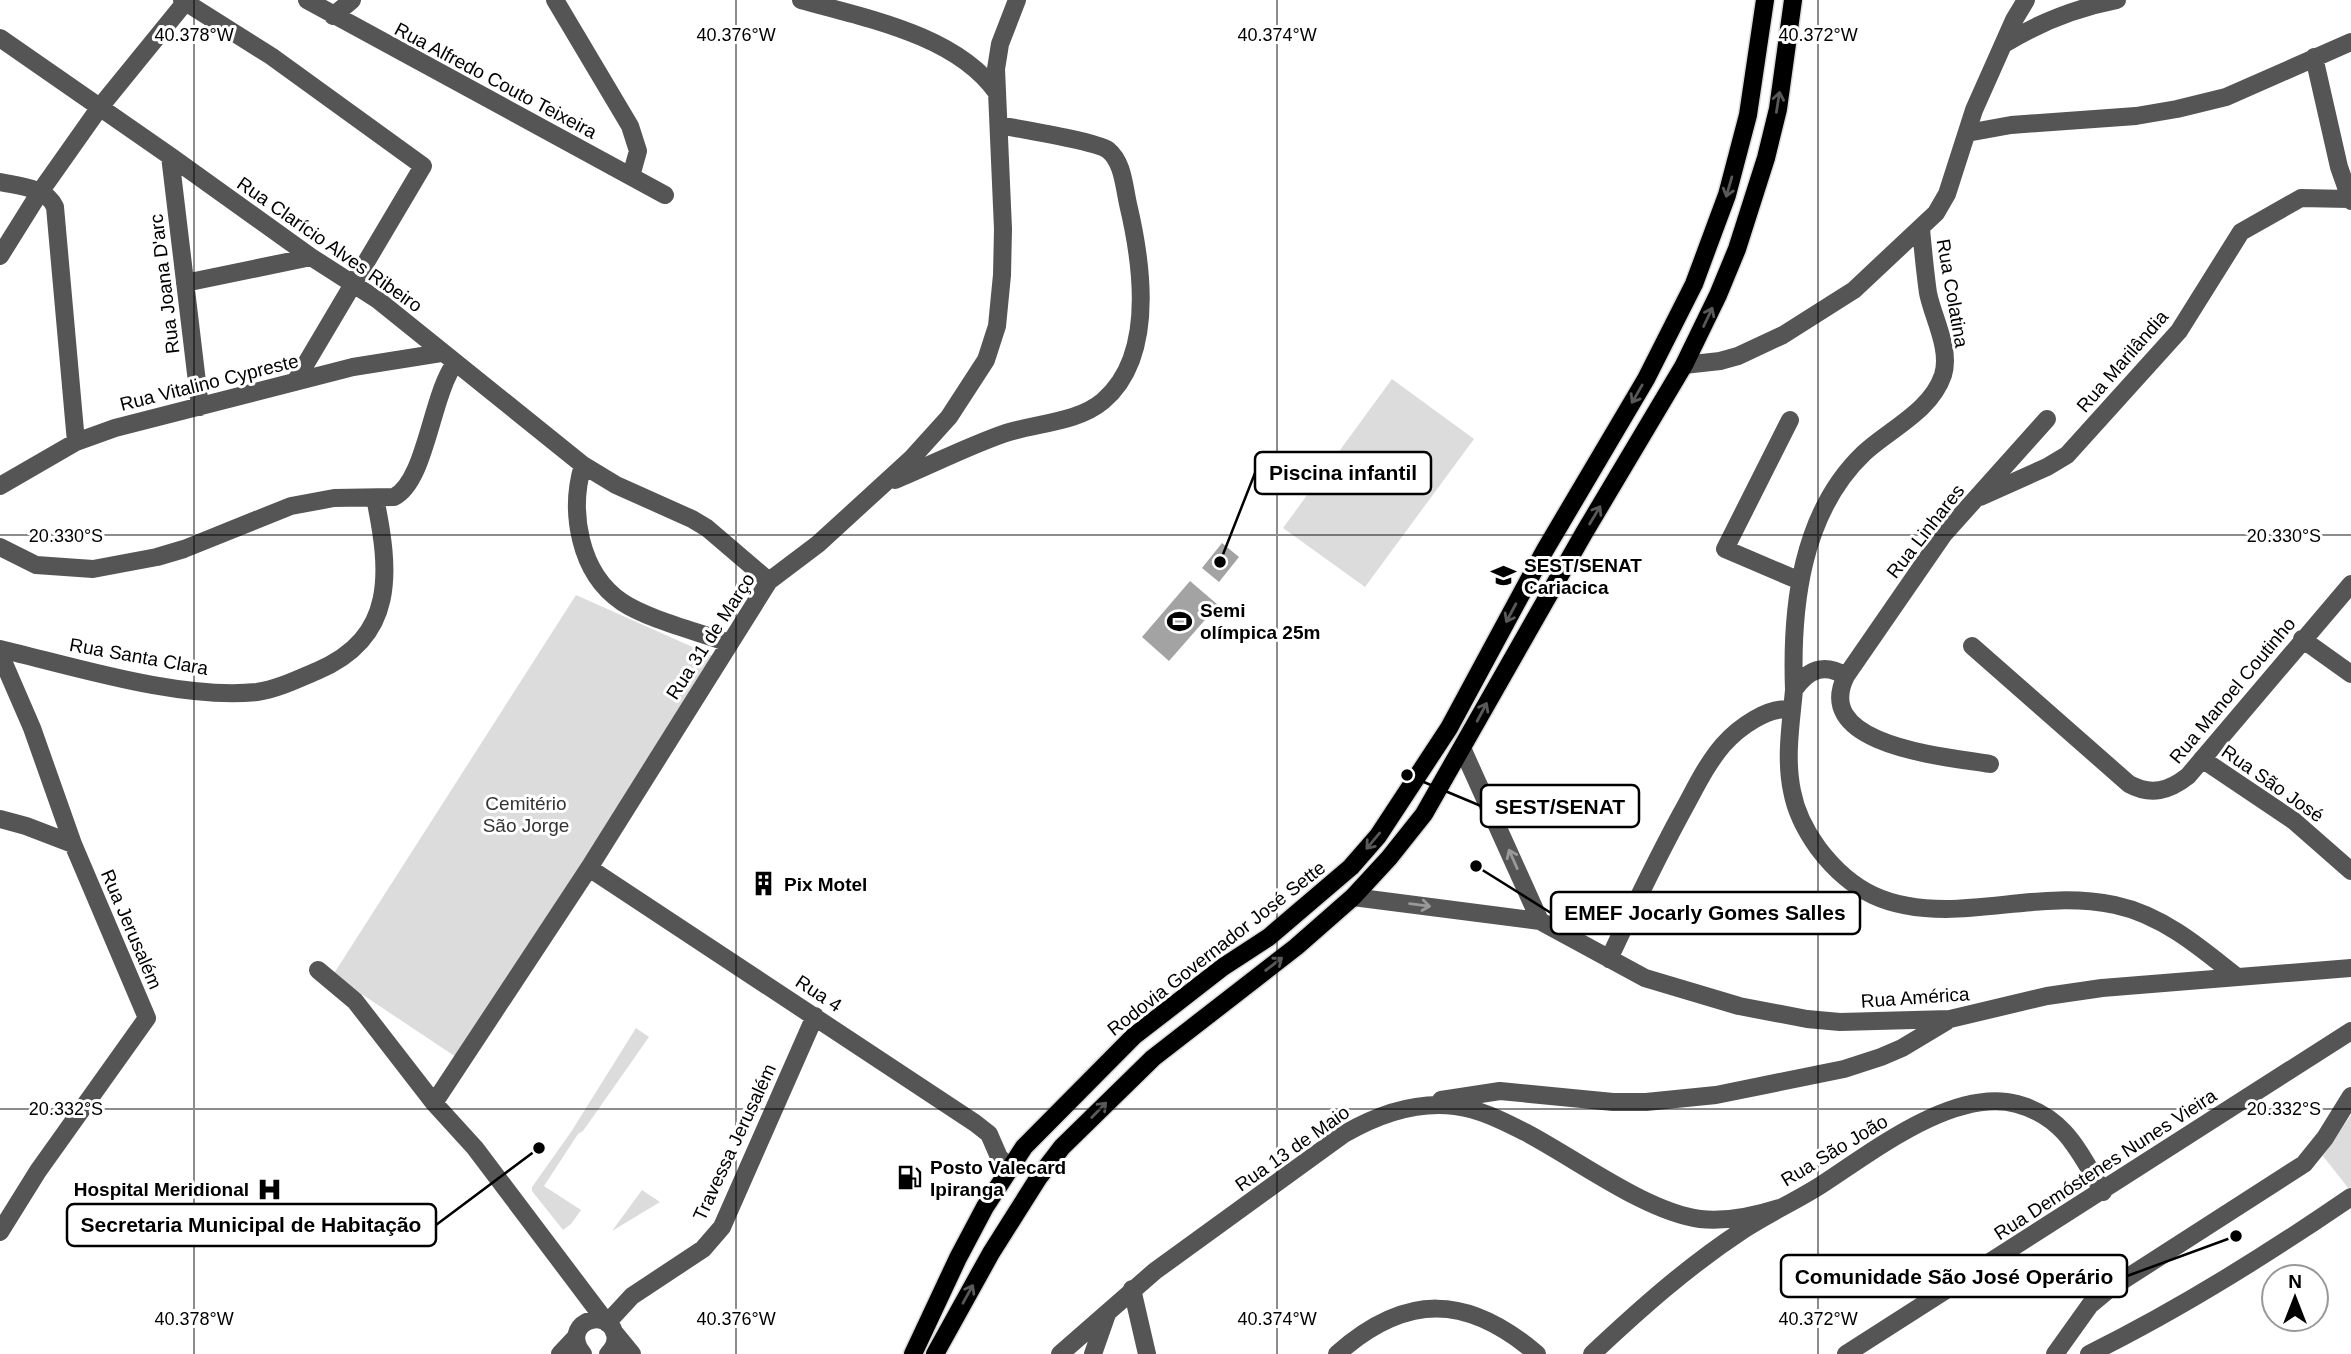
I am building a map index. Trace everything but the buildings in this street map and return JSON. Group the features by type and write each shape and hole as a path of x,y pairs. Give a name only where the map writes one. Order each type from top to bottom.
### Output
{"main road":[{"name":"Rodovia Governador José Sette","path":"913,1354 985,1207 1024,1147 1134,1036 1223,967 1269,937 1351,867 1378,836 1449,728 1545,550 1646,379 1694,284 1727,195 1748,115 1765,0"},
{"path":"935,1354 991,1253 1039,1177 1062,1147 1123,1085 1178,1037 1296,947 1353,897 1389,859 1424,814 1570,557 1684,365 1718,295 1760,181 1778,109 1793,0"},
{"path":"991,1253 1017,1196 1017,1187 1010,1168"}],"street":[{"name":"Rua Alfredo Couto Teixeira","path":"307,0 665,195"},
{"path":"333,16 352,0"},
{"path":"555,0 631,126 638,150 631,176"},
{"path":"801,0 888,23 950,52 985,76 997,93"},
{"path":"2004,44 2052,18 2087,6 2117,0"},
{"path":"0,256 40,192 100,107 185,1 271,56 423,166 295,382"},
{"name":"Rua 31 de Março","path":"434,1103 589,868 769,581 818,544 884,485 949,417 981,369 994,341 1000,309 1002,275 997,55 1015,2"},
{"path":"1684,365 1738,356 1783,335 1854,290 1936,213 1947,194 1974,110 2023,3"},
{"name":"Rua Clarício Alves Ribeiro","path":"0,38 311,257 393,310 448,358 583,465 616,485 707,528 769,581"},
{"path":"1967,133 2011,125 2136,116 2177,109 2226,97 2351,43"},
{"path":"2314,57 2339,167 2350,200"},
{"path":"884,485 1002,434 1074,416 1092,408 1103,401 1119,383 1136,344 1141,298 1139,248 1117,162 1109,151 1096,145 999,125"},
{"name":"Rua Joana D'arc","path":"170,156 200,407"},
{"path":"0,182 40,192 51,200 56,214 76,442"},
{"name":"Rua Marilândia","path":"1974,500 2067,455 2179,331 2241,232 2301,198 2350,200"},
{"name":"Rua Colatina","path":"1921,229 1928,293 1944,348 1945,368 1942,378 1919,409 1864,453 1842,478 1830,495 1802,564 1794,634 1794,690 1789,742 1791,788 1804,830 1833,868 1849,882 1888,902 1946,909 2071,898 2117,905 2139,912 2178,932 2237,977"},
{"path":"185,284 311,257"},
{"path":"0,547 36,565 93,569 184,550 291,506 334,498 394,497 401,494 408,485 420,460 448,358"},
{"name":"Rua Vitalino Cypreste","path":"0,486 76,442 115,428 384,361 448,358"},
{"name":"Rua Linhares","path":"1846,676 1944,534 2047,419"},
{"path":"1790,420 1724,549 1800,581"},
{"path":"583,465 576,492 578,522 593,569 602,582 623,603 729,643"},
{"name":"Rua Santa Clara","path":"0,652 135,681 194,690 259,692 287,683 335,663 362,642 370,631 382,596 385,558 384,538 375,498"},
{"name":"Rua Manoel Coutinho","path":"1972,646 2129,785 2153,792 2168,789 2188,776 2351,584"},
{"path":"2302,639 2351,674"},
{"name":"Rua Jerusalém","path":"0,652 32,728 73,844 146,1018 3,1219"},
{"path":"1794,690 1806,675 1815,669 1827,668 1846,676 1841,690 1846,715 1870,736 1906,750 1990,764"},
{"path":"1609,960 1647,877 1709,765 1724,744 1747,725 1782,708 1792,710"},
{"path":"1462,748 1540,921"},
{"name":"Rua São José","path":"2202,759 2294,821 2351,871"},
{"path":"0,819 73,844"},
{"name":"Rua 4","path":"589,868 989,1134 999,1157 1010,1168"},
{"name":"Rua América","path":"1353,897 1540,921 1646,978 1675,985 1707,998 1773,1013 1840,1022 1950,1019 2072,992 2136,984 2351,968"},
{"path":"318,970 355,1001 434,1103 475,1148 632,1354"},
{"name":"Travessa Jerusalém","path":"611,1327 632,1296 703,1249 722,1227 815,1016"},
{"path":"1406,1108 1500,1091 1613,1102 1646,1102 1748,1090 1844,1069 1881,1057 1902,1048 1950,1019"},
{"name":"Rua Demóstenes Nunes Vieira","path":"1846,1354 2351,1031"},
{"path":"2056,1354 2091,1305 2108,1290 2304,1164 2325,1138 2351,1096"},
{"name":"Rua São João","path":"1592,1354 1652,1297 1743,1230 1815,1189 1918,1123 1938,1114 1980,1102 2015,1104 2049,1117 2074,1143 2103,1192"},
{"name":"Rua 13 de Maio","path":"1060,1354 1132,1290 1344,1134 1365,1122 1406,1108 1455,1106 1479,1112 1533,1137 1645,1200 1683,1215 1702,1219 1736,1218 1754,1216 1779,1208"},
{"path":"2101,1352 2293,1237 2351,1197"},
{"path":"1132,1290 1147,1354"},
{"path":"1337,1354 1368,1329 1390,1319 1412,1311 1457,1309 1475,1314 1506,1331 1537,1354"},
{"path":"1093,1354 1108,1311"},
{"path":"560,1354 579,1346 580,1327 587,1321 596,1319 611,1327 616,1342 608,1354"}],"green space":[{"path":"1392,379 1474,439 1365,587 1283,528"},
{"name":"Cemitério São Jorge","path":"576,595 715,657 459,1059 333,975"},
{"path":"636,1028 649,1037 583,1131 578,1134 544,1186 581,1210 563,1230 532,1191 532,1187 571,1132"},
{"path":"2351,1115 2351,1187 2349,1189 2323,1156"},
{"path":"642,1190 660,1202 612,1231"}],"shaded area":[{"path":"1222,543 1239,557 1219,582 1202,568"},
{"name":"Semi olímpica 25m","path":"1190,581 1218,605 1169,661 1142,637"}],"place":[{"name":"Piscina infantil","path":"1220,562"},
{"name":"SEST/SENAT Cariacica","path":"1504,576"},
{"name":"Semi olímpica 25m","path":"1180,621"},
{"name":"SEST/SENAT","path":"1407,775"},
{"name":"EMEF Jocarly Gomes Salles","path":"1476,866"},
{"name":"Pix Motel","path":"764,884"},
{"name":"Secretaria Municipal de Habitação","path":"539,1148"},
{"name":"Posto Valecard Ipiranga","path":"910,1178"},
{"name":"Hospital Meridional","path":"269,1189"},
{"name":"Comunidade São José Operário","path":"2236,1236"}]}
